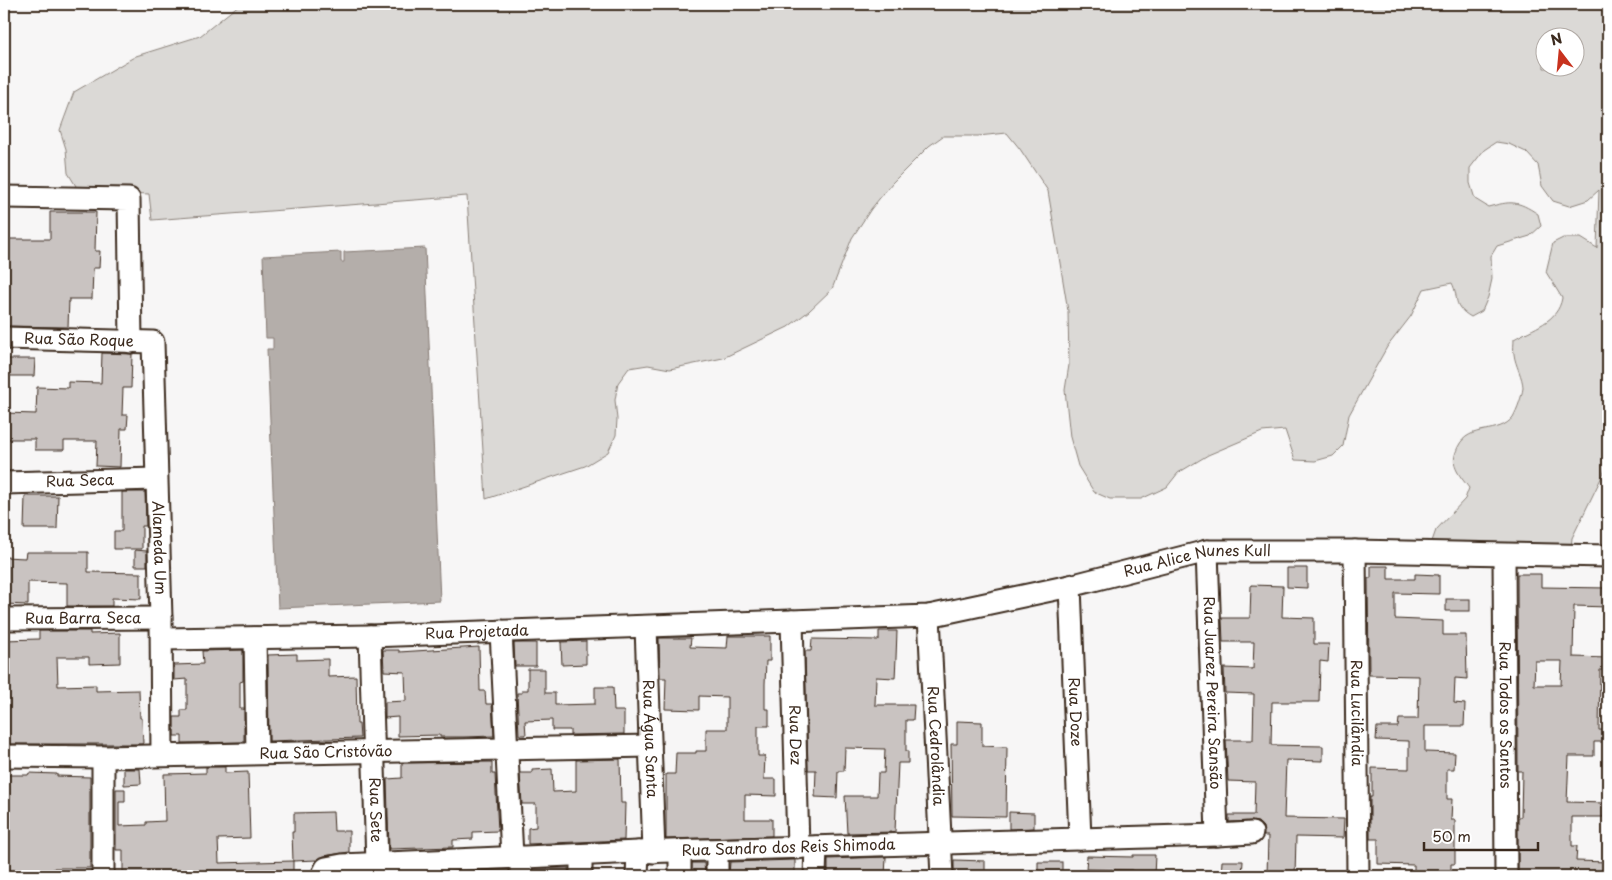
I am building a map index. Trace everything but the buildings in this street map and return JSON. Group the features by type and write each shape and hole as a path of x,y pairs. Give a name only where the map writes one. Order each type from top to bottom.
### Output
{"street":[{"path":"4,197 129,199 131,342"},
{"name":"Rua São Roque","path":"4,338 153,342"},
{"name":"Alameda Um","path":"153,342 162,639 162,755"},
{"name":"Rua Seca","path":"4,483 156,480"},
{"name":"Rua Alice Nunes Kull","path":"792,621 929,616 1070,586 1207,551 1355,551 1608,556"},
{"name":"Rua Juarez Pereira Sansão","path":"1207,551 1217,835"},
{"name":"Rua Lucilândia","path":"1355,551 1358,876"},
{"name":"Rua Todos os Santos","path":"1504,555 1506,876"},
{"name":"Rua Doze","path":"1070,586 1080,839"},
{"name":"Rua Cedrolândia","path":"929,616 942,876"},
{"name":"Rua Barra Seca","path":"4,619 161,618"},
{"name":"Rua Projetada","path":"162,639 370,636 792,621"},
{"name":"Rua Dez","path":"792,621 807,847 815,876"},
{"name":"Rua Água Santa","path":"637,876 646,852 650,746 646,627"},
{"path":"501,631 507,749 518,864"},
{"name":"Rua Sete","path":"370,636 377,864"},
{"path":"255,638 257,753"},
{"name":"Rua São Cristóvão","path":"4,756 103,757 650,746"},
{"path":"103,757 103,876"},
{"name":"Rua Sandro dos Reis Shimoda","path":"324,872 342,865 377,864 424,869 518,864 581,866 646,852 1252,833"},
{"path":"717,851 717,876"},
{"path":"680,852 680,876"}],"shaded area":[{"path":"240,4 1608,4 1608,464 1572,538 1571,549 1430,547 1436,530 1465,499 1469,488 1456,469 1454,459 1458,447 1469,435 1507,423 1513,417 1518,407 1523,388 1515,358 1514,339 1550,319 1560,306 1562,298 1546,272 1553,243 1563,238 1581,238 1597,248 1599,190 1588,200 1569,206 1553,201 1542,186 1538,165 1526,152 1509,144 1496,142 1484,150 1470,168 1470,183 1475,199 1488,207 1508,203 1525,206 1538,214 1541,226 1530,236 1497,246 1491,256 1492,279 1488,297 1482,311 1471,317 1458,305 1452,283 1424,289 1411,316 1387,347 1349,415 1343,446 1333,456 1315,461 1295,460 1285,430 1262,432 1208,455 1178,473 1167,487 1141,499 1110,499 1094,492 1078,466 1070,437 1065,390 1069,365 1068,311 1048,191 1007,133 978,136 943,136 929,146 892,183 871,209 852,238 832,289 809,311 788,327 723,358 670,369 648,365 629,368 618,383 615,400 616,435 608,452 585,466 486,499 467,196 152,220 149,194 79,191 68,173 66,149 60,130 74,92 136,56 200,36"},
{"path":"425,248 440,601 278,608 267,349 273,349 273,338 266,338 263,256 341,252 341,262 344,262 344,252"}]}
